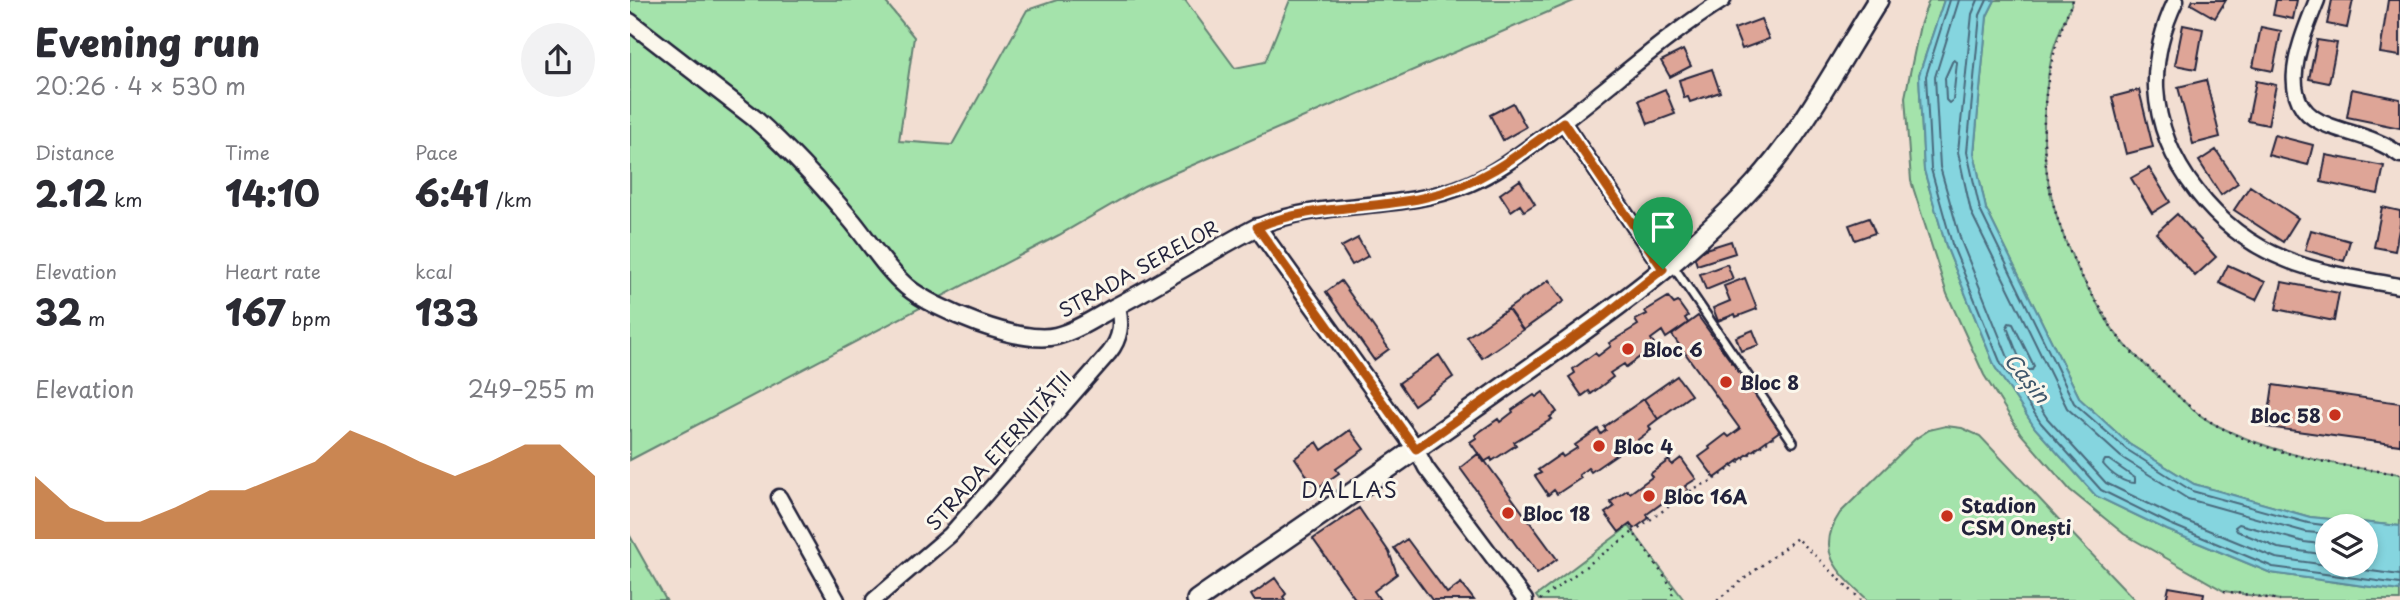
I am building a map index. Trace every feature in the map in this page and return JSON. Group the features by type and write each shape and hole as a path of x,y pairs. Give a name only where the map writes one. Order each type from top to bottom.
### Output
{"main road":[{"path":"1197,600 1604,316 1667,266 1730,209 1774,160 1878,0"}],"street":[{"path":"1525,600 1426,468 1416,449 1257,227 1295,215 1419,199 1454,190 1482,178 1563,122 1723,0"},
{"path":"2176,0 2166,22 2160,49 2156,75 2158,104 2174,154 2207,205 2236,231 2285,259 2400,286"},
{"path":"2317,0 2294,68 2297,97 2308,112 2327,125 2372,139 2400,155"},
{"name":"STRADA SERELOR","path":"630,22 773,135 828,192 899,279 918,295 959,315 1001,330 1032,337 1055,336 1068,332 1257,227"},
{"path":"1563,122 1667,266"},
{"name":"STRADA ETERNITĂȚII","path":"874,600 950,535 1109,353 1120,332 1118,306"},
{"path":"779,497 837,600"}],"lane":[{"path":"1667,266 1793,442"}],"path":[{"path":"2073,0 2053,52 2044,118 2045,159 2049,186 2066,246 2111,328 2121,341 2182,399 2213,424 2280,451 2400,474"},
{"path":"1540,600 1695,488 1714,480 1784,429"},
{"path":"1633,532 1672,589 1672,600"},
{"path":"1717,600 1797,538 1861,600"},
{"path":"2224,591 2280,600"}],"green space":[{"path":"630,0 884,0 914,37 899,141 952,145 1027,10 1057,0 1185,0 1235,68 1265,62 1290,0 1576,0 1144,186 1059,235 630,460"},
{"path":"1929,0 1944,0 1919,75 1924,170 1946,246 1995,367 2035,428 2096,496 2167,530 2271,573 2400,591 2400,600 2280,600 2224,591 2124,534 2070,490 2021,434 1984,375 1947,294 1911,181 1905,97 1920,25"},
{"path":"1995,0 2073,0 2054,48 2046,88 2044,121 2048,182 2065,241 2079,271 2117,335 2184,401 2216,425 2283,451 2353,467 2400,474 2400,526 2378,524 2378,514 2315,514 2315,518 2310,517 2194,484 2129,444 2080,399 1986,209 1974,153 1987,16"},
{"name":"Stadion CSM Onești","path":"1946,426 1962,428 1980,436 2135,600 1868,600 1833,562 1829,540 1832,527 1840,513 1915,439 1929,430"},
{"path":"1629,526 1684,600 1539,600 1536,596"},
{"path":"630,536 666,600 630,600"}],"water":[{"name":"Cașin","path":"1944,0 1995,0 1987,16 1974,153 1986,209 2080,399 2129,444 2194,484 2315,518 2315,577 2378,577 2378,524 2400,526 2400,591 2271,573 2167,530 2096,496 2035,428 1995,367 1946,246 1924,170 1919,75"}],"building":[{"path":"2193,0 2226,0 2215,18 2191,4"},
{"path":"2276,0 2297,0 2293,19 2273,15"},
{"path":"2332,0 2353,0 2347,28 2327,24"},
{"path":"2388,0 2400,0 2400,56 2380,53"},
{"path":"1761,19 1769,39 1742,49 1734,29"},
{"path":"2183,25 2203,29 2196,69 2175,65"},
{"path":"2261,27 2281,31 2273,71 2253,67"},
{"path":"2317,40 2337,43 2329,83 2309,79"},
{"path":"1683,50 1691,66 1670,77 1661,61"},
{"path":"1712,69 1720,92 1690,102 1688,97 1684,98 1679,80"},
{"path":"2206,80 2220,137 2193,144 2178,87"},
{"path":"2256,81 2276,85 2268,125 2248,121"},
{"path":"1665,89 1675,114 1648,124 1639,100"},
{"path":"2352,89 2400,99 2400,128 2347,117"},
{"path":"2139,90 2153,147 2126,154 2112,97"},
{"path":"1513,103 1526,127 1503,140 1490,115"},
{"path":"2274,135 2313,145 2308,165 2268,155"},
{"path":"2216,150 2238,183 2221,195 2199,161"},
{"path":"2326,155 2384,166 2378,194 2321,182"},
{"path":"2149,168 2170,202 2152,213 2131,178"},
{"path":"1520,180 1535,204 1524,211 1520,205 1511,211 1500,194"},
{"path":"2250,186 2298,218 2283,242 2234,210"},
{"path":"2382,207 2400,211 2395,251 2374,247"},
{"path":"2177,214 2216,257 2195,276 2156,233"},
{"path":"1869,218 1875,233 1855,240 1849,225"},
{"path":"2311,230 2350,241 2344,261 2305,250"},
{"path":"1358,238 1368,256 1352,265 1341,247"},
{"path":"1731,241 1735,253 1697,265 1693,253"},
{"path":"1727,264 1733,279 1706,290 1700,274"},
{"path":"2228,265 2265,282 2256,300 2219,283"},
{"path":"1745,278 1757,309 1718,321 1713,308 1730,301 1724,286"},
{"path":"1549,280 1564,301 1523,330 1508,309"},
{"path":"1341,281 1389,349 1374,360 1326,292"},
{"path":"2282,282 2339,293 2334,321 2276,309"},
{"name":"Bloc 6","path":"1668,297 1674,304 1678,302 1688,316 1685,318 1688,323 1666,338 1662,331 1651,339 1655,346 1626,367 1624,364 1610,373 1613,377 1591,394 1589,391 1582,396 1569,377 1575,373 1573,369 1595,353 1598,356 1611,346 1609,343 1638,325 1635,320 1647,314 1645,311"},
{"path":"1508,309 1523,330 1482,358 1467,337"},
{"name":"Bloc 8","path":"1698,316 1781,430 1715,478 1699,457 1726,434 1729,437 1740,429 1672,335"},
{"path":"1753,330 1759,345 1741,351 1736,337"},
{"path":"1439,355 1453,377 1414,405 1399,383"},
{"path":"1677,376 1691,395 1658,419 1644,399"},
{"name":"Bloc 58","path":"2273,385 2400,403 2400,445 2267,427"},
{"path":"1543,392 1557,412 1550,417 1552,419 1514,442 1516,445 1492,461 1491,458 1484,462 1470,442 1476,438 1475,435 1498,419 1500,422 1513,412 1512,410"},
{"name":"Bloc 4","path":"1644,399 1658,419 1649,426 1651,430 1632,444 1629,441 1615,451 1617,454 1591,472 1588,468 1579,475 1581,478 1557,494 1554,490 1548,495 1535,476 1541,473 1538,470 1561,454 1563,457 1577,448 1575,445 1598,429 1601,434 1606,430 1604,427"},
{"path":"1350,430 1364,449 1336,469 1339,473 1316,489 1295,458 1317,442 1322,450"},
{"name":"Bloc 18","path":"1479,453 1557,559 1537,574 1460,468"},
{"name":"Bloc 16A","path":"1681,458 1696,479 1685,486 1688,490 1671,503 1668,499 1647,514 1649,518 1634,529 1630,524 1619,532 1605,513 1614,507 1610,502 1627,490 1630,493 1669,460 1672,465"},
{"path":"1359,508 1389,552 1397,574 1374,591 1380,600 1356,600 1313,539"},
{"path":"1407,539 1447,593 1461,583 1474,600 1432,600 1394,548"},
{"path":"1275,578 1286,594 1283,597 1285,600 1254,600 1251,595"},
{"path":"2169,587 2204,593 2203,600 2166,600"}],"place":[{"name":"Bloc 6","path":"1628,349"},
{"name":"Bloc 8","path":"1726,382"},
{"name":"Bloc 58","path":"2335,415"},
{"name":"Bloc 4","path":"1599,446"},
{"name":"Bloc 16A","path":"1649,496"},
{"name":"Bloc 18","path":"1508,513"},
{"name":"Stadion CSM Onești","path":"1947,516"}],"district":[{"name":"DALLAS","path":"1350,489"}],"route":[{"path":"1563,122 1663,269 1604,316 1416,449 1257,227 1295,215 1419,199 1454,190 1482,178 1510,161 1563,122"}]}
